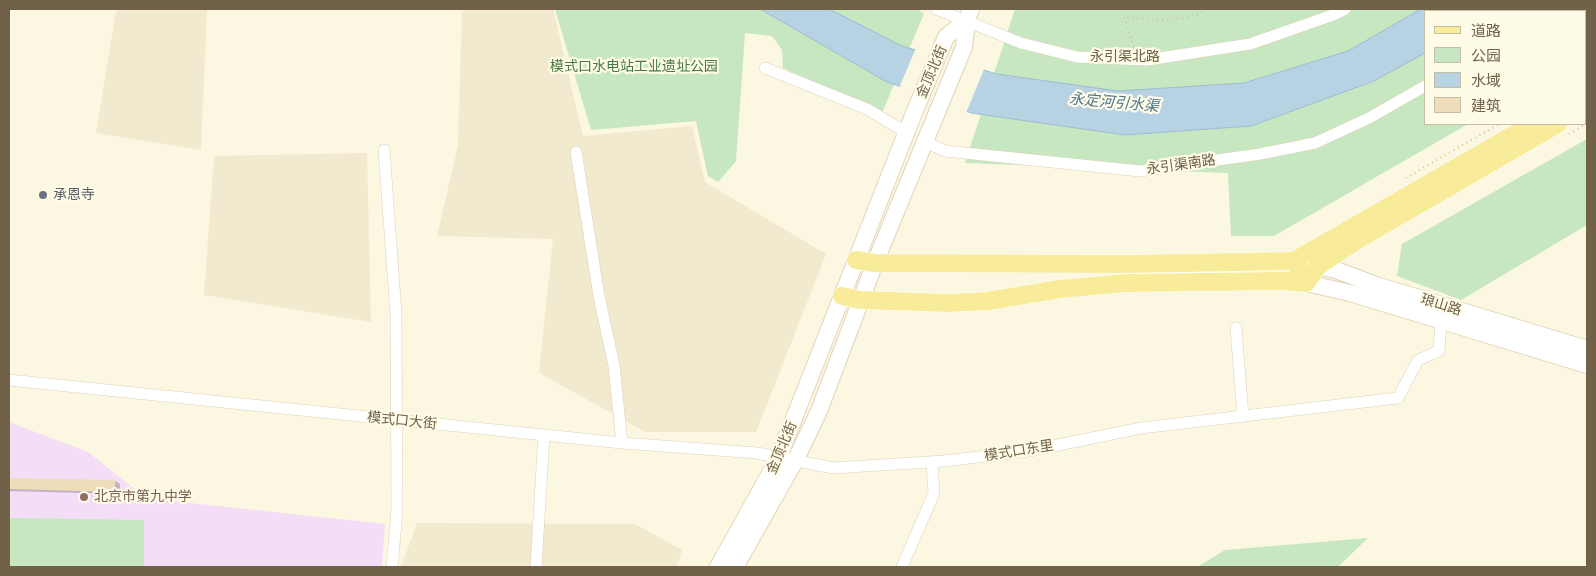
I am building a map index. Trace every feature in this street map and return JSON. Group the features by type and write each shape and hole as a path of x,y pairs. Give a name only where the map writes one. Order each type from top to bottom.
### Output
{"main road":[{"name":"金顶北街","path":"718,567 778,459 914,113 946,37 969,14"},
{"name":"金顶北街","path":"735,567 795,461 819,410 860,300 961,53 969,14"},
{"path":"856,260 876,263 1126,264 1294,261 1530,125"},
{"path":"1306,283 1318,266 1356,241 1556,125"},
{"path":"1294,261 1306,283"},
{"name":"琅山路","path":"1294,261 1318,266 1587,349"},
{"path":"842,296 860,300 948,303 988,301 1060,289 1126,283 1282,281 1306,283"},
{"name":"琅山路","path":"1306,283 1350,293 1587,365"}],"street":[{"name":"永引渠北路","path":"936,9 969,14 1021,43 1078,57 1134,60 1147,60 1250,44 1333,16 1345,9"},
{"path":"765,68 867,109 907,133"},
{"name":"永引渠南路","path":"925,142 945,150 1140,171 1260,154 1315,143 1369,118 1424,87"},
{"path":"384,150 396,314 397,511 392,567"},
{"path":"576,152 599,296 614,366 622,443"},
{"name":"模式口东里","path":"795,461 833,468 932,462 1029,452 1141,428 1398,398 1418,360 1439,351 1441,321"},
{"path":"1236,328 1242,417"},
{"name":"模式口大街","path":"9,380 622,443 758,453 778,459 795,461"},
{"path":"536,567 544,435"},
{"path":"902,567 934,493 932,462"}],"path":[{"path":"1134,60 1134,48 1124,17 1162,20 1175,19 1202,13 1206,9"}],"shaded area":[{"path":"138,9 207,9 201,150 96,133 116,11"},
{"path":"476,9 553,9 583,136 692,126 705,182 826,254 756,432 645,432 539,373 553,239 437,236 458,145 462,11"},
{"path":"367,153 371,322 204,295 214,156"},
{"name":"北京市第九中学","path":"9,422 88,452 138,492 180,502 385,524 382,567 9,567"},
{"path":"417,523 635,524 682,550 677,567 401,567"}],"green space":[{"name":"模式口水电站工业遗址公园","path":"555,9 917,9 924,14 882,113 783,68 782,50 772,36 745,33 736,161 718,182 708,176 696,121 591,130"},
{"path":"1015,9 1587,9 1586,56 1586,10 1424,10 1424,125 1466,125 1274,236 1231,236 1228,173 965,163"},
{"path":"1587,139 1587,225 1461,300 1397,276 1402,244"},
{"path":"9,518 144,520 144,567 9,567"},
{"path":"1368,538 1338,567 1197,567 1225,550"}],"water":[{"name":"永定河引水渠","path":"760,9 829,9 902,46 997,74 1118,91 1244,83 1348,51 1421,9 1505,9 1424,10 1424,54 1374,81 1251,126 1125,135 971,113 885,81"}],"pier":[{"path":"916,48 985,67 966,113 899,88"}],"building":[{"path":"9,478 115,480 115,492 9,489"}],"place":[{"name":"承恩寺","path":"43,195"},
{"name":"北京市第九中学","path":"84,497"}]}
